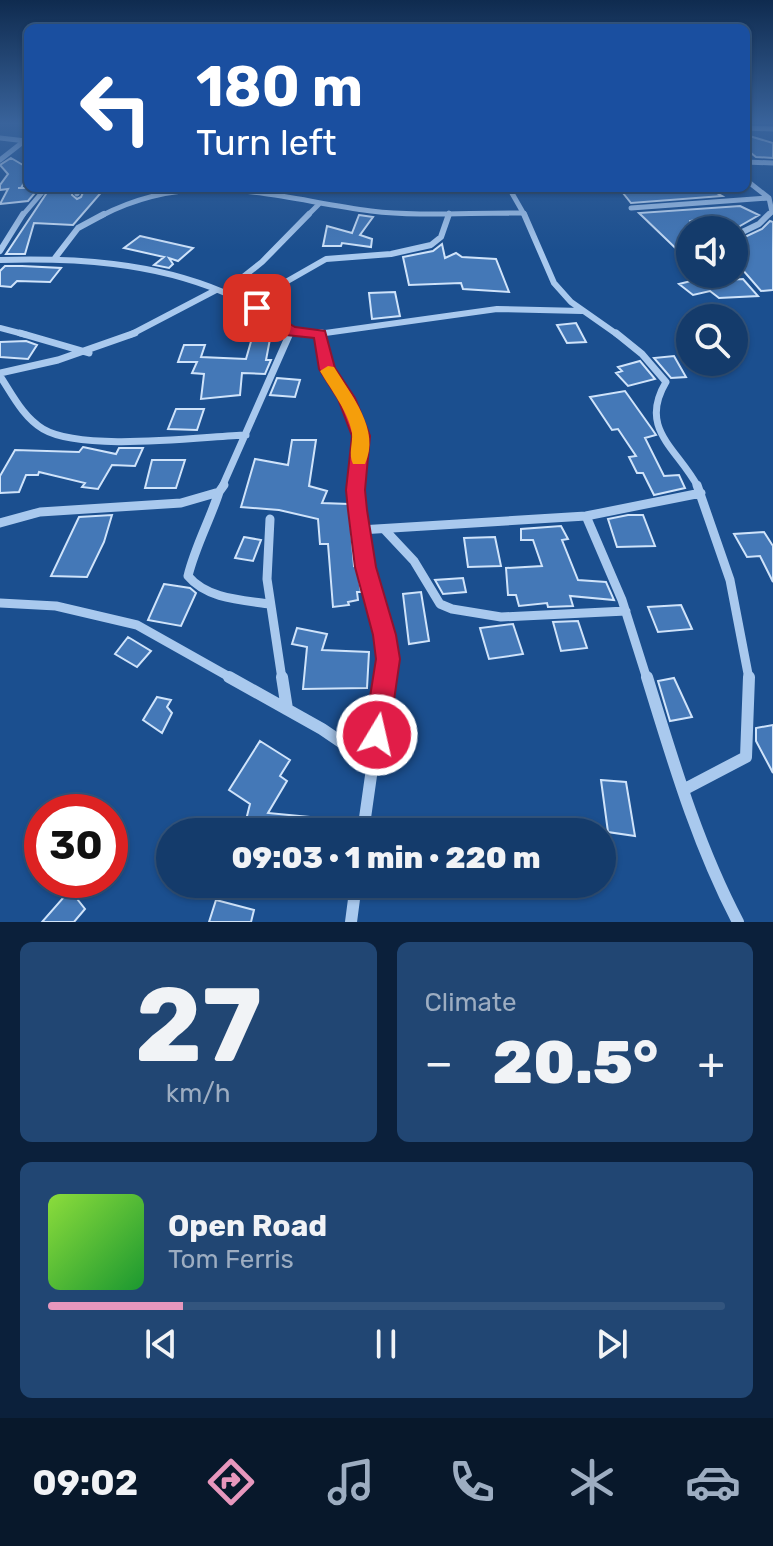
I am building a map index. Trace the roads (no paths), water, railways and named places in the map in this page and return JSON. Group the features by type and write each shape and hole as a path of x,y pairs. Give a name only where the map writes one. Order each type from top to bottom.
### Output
{"street":[{"path":"748,228 772,212 769,198 750,183"},
{"path":"0,251 17,222 42,192"},
{"path":"55,258 78,228 89,221 127,205 176,192"},
{"path":"257,192 373,211 524,213"},
{"path":"511,192 524,213 556,287 582,311 629,340 654,364 666,382 654,398 652,413 657,430 690,468 716,529 749,678 746,757 683,790"},
{"path":"631,208 769,198"},
{"path":"246,435 111,441 66,436 43,429 21,409 0,374 90,353 223,292 262,262 319,204"},
{"path":"223,292 284,283 326,259 391,254 431,245 441,237 449,213"},
{"path":"0,260 55,258 148,268 223,292 257,308 291,331 320,334 497,309 582,311"},
{"path":"0,328 90,353"},
{"path":"270,604 197,587 188,576 193,555 204,537 219,492 291,331"},
{"path":"320,334 327,369 346,398 361,436 355,490 365,567 385,635 388,659 365,818"},
{"path":"0,523 40,512 181,503 219,492"},
{"path":"360,530 586,516 701,493"},
{"path":"586,516 626,611 711,869 738,922"},
{"path":"270,519 267,560 270,604 287,709"},
{"path":"384,529 414,561 440,604 452,609 501,617 626,611"},
{"path":"0,603 56,606 137,625 287,709 372,763"},
{"path":"351,922 354,898"}]}
